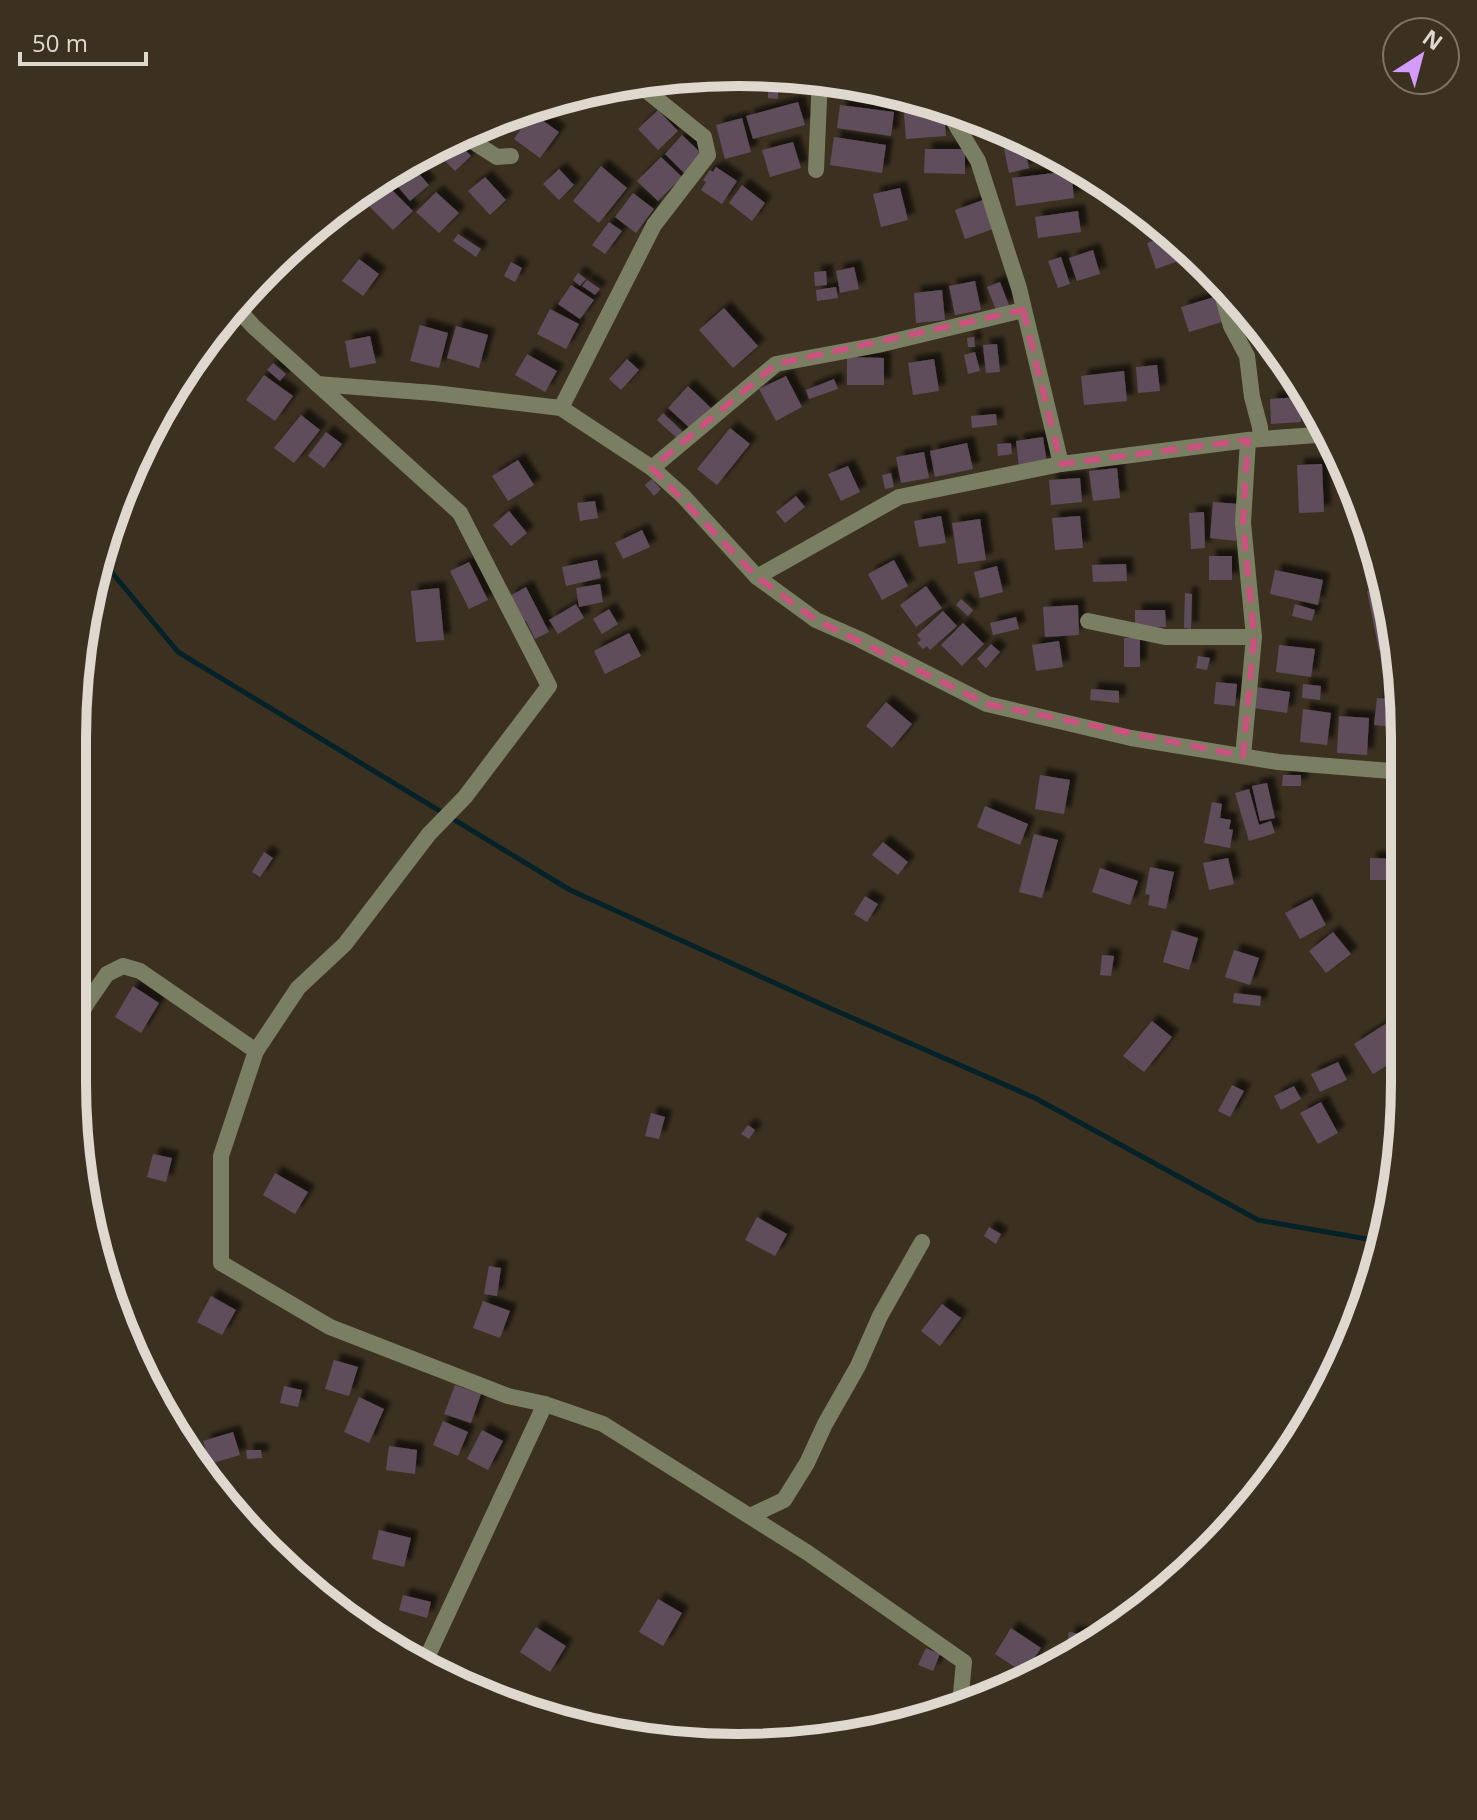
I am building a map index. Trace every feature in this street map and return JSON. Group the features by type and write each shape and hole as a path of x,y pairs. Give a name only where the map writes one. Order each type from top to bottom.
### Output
{"street":[{"path":"816,170 819,91"},
{"path":"561,408 654,225 708,155 704,137 648,93"},
{"path":"955,124 978,161 1019,288 1061,464"},
{"path":"474,142 497,157 511,156"},
{"path":"1224,303 1231,326 1247,356 1252,397 1260,427 1254,439 1243,523 1254,637 1243,756"},
{"path":"652,468 776,364 878,345 1023,310"},
{"path":"243,315 460,513 549,686 465,797 429,834 345,944 298,988 256,1051 221,1156 221,1263 330,1327 508,1396 545,1404 603,1424 808,1553 964,1662 961,1694"},
{"path":"317,384 434,393 561,408 652,468 683,496 757,577 816,620 987,704 1131,738 1278,762 1391,771"},
{"path":"757,577 899,497 1061,464 1254,439 1316,435"},
{"path":"1088,621 1165,637 1254,637"},
{"path":"86,1005 107,974 123,966 140,971 256,1051"},
{"path":"750,1516 784,1500 807,1463 858,1366 880,1316 922,1242"},
{"path":"428,1655 545,1404"}],"highlighted area":[{"path":"1023,310 1061,464 1248,440 1243,523 1254,637 1243,756 987,704 816,620 757,577 652,468 776,364"}],"building":[{"path":"768,87 778,87 778,99 768,98"},
{"path":"798,102 805,125 753,139 746,116"},
{"path":"840,105 894,112 891,136 837,128"},
{"path":"658,110 678,131 658,150 638,129"},
{"path":"919,112 945,120 946,136 906,139 904,113"},
{"path":"539,118 559,132 540,158 514,139 526,122"},
{"path":"742,118 751,152 725,159 716,125"},
{"path":"682,135 703,155 685,174 665,154"},
{"path":"834,137 886,145 882,173 830,165"},
{"path":"793,142 801,168 770,177 762,150"},
{"path":"463,147 471,156 455,171 441,157"},
{"path":"1013,147 1026,152 1029,168 1009,173 1004,149"},
{"path":"925,149 965,149 965,174 924,173"},
{"path":"661,157 682,177 658,201 637,181"},
{"path":"601,166 627,188 599,223 573,201"},
{"path":"716,167 737,181 722,204 701,190 706,182 703,180"},
{"path":"559,169 574,185 559,200 543,184"},
{"path":"416,171 429,185 410,201 395,184"},
{"path":"1063,172 1072,177 1074,198 1016,206 1012,178"},
{"path":"485,177 506,200 490,215 468,191"},
{"path":"742,185 765,203 752,221 729,203"},
{"path":"389,187 413,211 393,230 366,203"},
{"path":"900,188 908,220 881,227 873,194"},
{"path":"436,192 459,213 439,233 416,212"},
{"path":"633,193 654,209 636,233 615,217"},
{"path":"983,200 993,229 965,239 955,210"},
{"path":"1078,211 1081,232 1038,238 1035,217"},
{"path":"609,222 622,231 605,254 592,245"},
{"path":"458,234 481,249 476,257 453,241"},
{"path":"1158,239 1181,260 1156,269 1147,243"},
{"path":"1093,250 1100,274 1077,281 1069,258"},
{"path":"1061,257 1070,284 1058,288 1048,261"},
{"path":"359,259 379,274 363,296 342,281"},
{"path":"511,262 522,268 515,282 504,276"},
{"path":"854,267 859,289 840,293 836,271"},
{"path":"826,271 827,285 815,286 814,272"},
{"path":"578,273 586,279 580,286 573,280"},
{"path":"587,280 600,289 595,295 582,286"},
{"path":"975,281 981,310 955,315 949,286"},
{"path":"1000,282 1009,305 996,310 987,287"},
{"path":"571,285 594,300 580,319 558,304"},
{"path":"836,287 838,298 817,301 816,290"},
{"path":"942,290 945,320 916,323 914,293"},
{"path":"1214,297 1222,322 1189,332 1181,307"},
{"path":"724,308 758,346 733,368 699,330"},
{"path":"550,309 579,324 566,349 537,334"},
{"path":"420,325 448,333 439,368 410,361"},
{"path":"456,326 488,335 479,368 447,358"},
{"path":"370,336 376,363 350,368 345,341"},
{"path":"974,337 975,347 968,347 967,338"},
{"path":"997,344 1000,372 986,373 983,345"},
{"path":"975,352 980,371 968,374 964,355"},
{"path":"527,354 557,371 545,392 515,375"},
{"path":"847,357 884,358 884,385 847,385"},
{"path":"627,359 639,370 621,390 609,379"},
{"path":"934,359 939,391 913,395 908,363"},
{"path":"273,363 286,374 280,381 267,370"},
{"path":"1157,365 1160,391 1138,393 1136,367"},
{"path":"1124,371 1127,401 1084,405 1081,376"},
{"path":"264,375 293,396 275,421 246,400"},
{"path":"786,376 802,407 776,421 759,389"},
{"path":"834,379 838,389 809,399 806,390"},
{"path":"688,386 712,409 692,430 668,408"},
{"path":"1295,397 1300,406 1301,422 1271,424 1270,399"},
{"path":"663,413 684,433 678,439 657,420"},
{"path":"996,414 997,425 972,428 971,416"},
{"path":"301,415 320,430 294,463 274,448"},
{"path":"730,428 750,444 717,485 697,469"},
{"path":"326,432 342,444 324,468 308,456"},
{"path":"1043,437 1047,463 1019,467 1016,441"},
{"path":"967,443 973,469 935,477 930,451"},
{"path":"1011,443 1012,454 998,456 997,444"},
{"path":"924,452 929,478 901,483 896,457"},
{"path":"518,460 534,485 508,501 492,476"},
{"path":"1322,464 1324,512 1299,513 1297,465"},
{"path":"848,466 860,492 841,501 828,474"},
{"path":"1117,468 1120,498 1093,501 1089,471"},
{"path":"891,473 894,487 885,489 882,475"},
{"path":"1080,478 1082,502 1051,505 1049,480"},
{"path":"652,479 661,489 654,496 645,485"},
{"path":"796,496 805,507 785,523 776,512"},
{"path":"595,501 598,518 580,521 577,503"},
{"path":"1213,502 1239,504 1236,541 1210,538"},
{"path":"509,511 527,533 511,546 493,525"},
{"path":"1204,512 1205,548 1191,549 1189,513"},
{"path":"941,516 946,543 919,547 914,521"},
{"path":"1080,516 1083,548 1055,550 1052,518"},
{"path":"980,519 986,560 958,564 952,523"},
{"path":"642,530 650,547 623,559 615,543"},
{"path":"1209,556 1232,556 1232,580 1209,580"},
{"path":"597,560 601,578 566,586 562,567"},
{"path":"894,560 908,586 882,600 868,574"},
{"path":"469,562 488,600 469,609 450,571"},
{"path":"1126,564 1127,581 1093,582 1092,565"},
{"path":"997,566 1003,592 980,598 974,572"},
{"path":"1275,570 1323,580 1318,605 1270,594"},
{"path":"600,584 603,602 579,607 576,588"},
{"path":"926,586 942,608 916,627 900,605"},
{"path":"526,587 549,632 535,639 526,621 521,623 508,597"},
{"path":"439,588 444,640 416,642 411,591"},
{"path":"1373,590 1384,650 1379,651 1367,591"},
{"path":"1185,593 1192,594 1191,629 1184,628"},
{"path":"961,599 973,610 968,616 956,605"},
{"path":"576,604 584,618 558,634 549,620"},
{"path":"1295,604 1315,610 1312,621 1292,616"},
{"path":"1078,605 1079,635 1045,637 1043,607"},
{"path":"609,609 618,624 602,634 593,619"},
{"path":"1135,610 1165,610 1166,627 1135,627"},
{"path":"943,611 957,626 930,650 927,646 923,649 917,643 921,640 917,635"},
{"path":"1016,617 1019,629 993,635 990,623"},
{"path":"963,623 984,644 962,666 941,645"},
{"path":"629,633 641,656 605,674 594,651"},
{"path":"1124,638 1140,638 1140,667 1124,667"},
{"path":"1059,641 1063,667 1036,671 1032,645"},
{"path":"991,644 1000,652 986,668 977,659"},
{"path":"1279,645 1315,649 1311,677 1276,672"},
{"path":"1198,656 1210,658 1207,670 1196,668"},
{"path":"1216,682 1237,684 1235,706 1214,704"},
{"path":"1303,684 1321,686 1320,700 1302,698"},
{"path":"1255,687 1290,692 1287,713 1253,708"},
{"path":"1091,689 1119,691 1119,703 1090,700"},
{"path":"1377,698 1390,699 1391,726 1374,725"},
{"path":"886,702 912,724 892,748 866,726"},
{"path":"1303,709 1331,713 1327,745 1300,742"},
{"path":"1339,716 1369,718 1367,755 1337,753"},
{"path":"1040,775 1070,780 1064,814 1035,809"},
{"path":"1283,775 1301,775 1301,786 1282,786"},
{"path":"1267,783 1275,818 1260,821 1252,786"},
{"path":"1249,789 1259,825 1271,821 1275,833 1249,841 1235,793"},
{"path":"1212,802 1222,804 1220,818 1231,820 1230,848 1204,843"},
{"path":"985,806 1028,824 1020,845 977,827"},
{"path":"1034,834 1058,840 1042,898 1019,892"},
{"path":"883,842 908,862 898,875 872,855"},
{"path":"264,852 273,858 260,877 252,872"},
{"path":"1228,858 1234,884 1209,890 1203,863"},
{"path":"1370,858 1391,859 1391,880 1370,880"},
{"path":"1150,867 1174,872 1166,909 1148,905 1150,895 1145,894"},
{"path":"1100,868 1138,881 1130,905 1092,892"},
{"path":"865,896 878,904 867,922 854,914"},
{"path":"1312,899 1326,925 1300,939 1285,913"},
{"path":"1172,930 1198,938 1189,970 1163,962"},
{"path":"1333,932 1351,954 1326,973 1309,951"},
{"path":"1234,950 1259,958 1250,985 1225,977"},
{"path":"1102,955 1114,956 1111,976 1100,975"},
{"path":"133,986 159,1003 141,1033 115,1017"},
{"path":"1234,993 1261,996 1260,1006 1233,1003"},
{"path":"1391,1020 1391,1063 1373,1074 1354,1044"},
{"path":"1152,1021 1172,1037 1144,1072 1123,1056"},
{"path":"1338,1062 1347,1080 1320,1092 1311,1074"},
{"path":"1232,1085 1244,1091 1230,1117 1218,1111"},
{"path":"1294,1086 1301,1099 1281,1110 1274,1096"},
{"path":"1321,1102 1338,1133 1318,1144 1300,1113"},
{"path":"651,1113 665,1117 659,1139 645,1136"},
{"path":"748,1125 755,1130 749,1139 741,1134"},
{"path":"153,1154 172,1158 166,1182 147,1177"},
{"path":"275,1173 308,1192 295,1214 263,1195"},
{"path":"757,1217 787,1234 775,1256 745,1240"},
{"path":"989,1227 1001,1234 996,1244 984,1236"},
{"path":"489,1266 501,1268 497,1296 484,1294"},
{"path":"211,1296 236,1310 222,1335 197,1322"},
{"path":"483,1301 510,1311 500,1338 473,1328"},
{"path":"942,1304 961,1318 940,1346 921,1331"},
{"path":"334,1360 358,1367 349,1396 325,1389"},
{"path":"455,1385 481,1394 471,1423 444,1414"},
{"path":"284,1386 302,1390 298,1407 280,1403"},
{"path":"359,1397 384,1409 369,1443 344,1432"},
{"path":"443,1421 468,1432 458,1456 433,1445"},
{"path":"482,1430 503,1441 488,1470 467,1459"},
{"path":"233,1432 240,1455 210,1464 203,1441"},
{"path":"389,1446 417,1450 415,1474 386,1470"},
{"path":"246,1450 261,1450 262,1458 247,1459"},
{"path":"379,1530 411,1538 404,1567 372,1559"},
{"path":"403,1595 431,1602 427,1618 399,1610"},
{"path":"658,1599 682,1613 663,1646 639,1632"},
{"path":"536,1627 566,1646 550,1672 520,1652"},
{"path":"1011,1628 1041,1648 1029,1666 1020,1670 995,1654"},
{"path":"1069,1632 1084,1635 1067,1646"},
{"path":"926,1648 940,1654 933,1671 918,1665"}],"waterway":[{"path":"109,568 178,652 570,890 1035,1098 1258,1220 1371,1240"}]}
